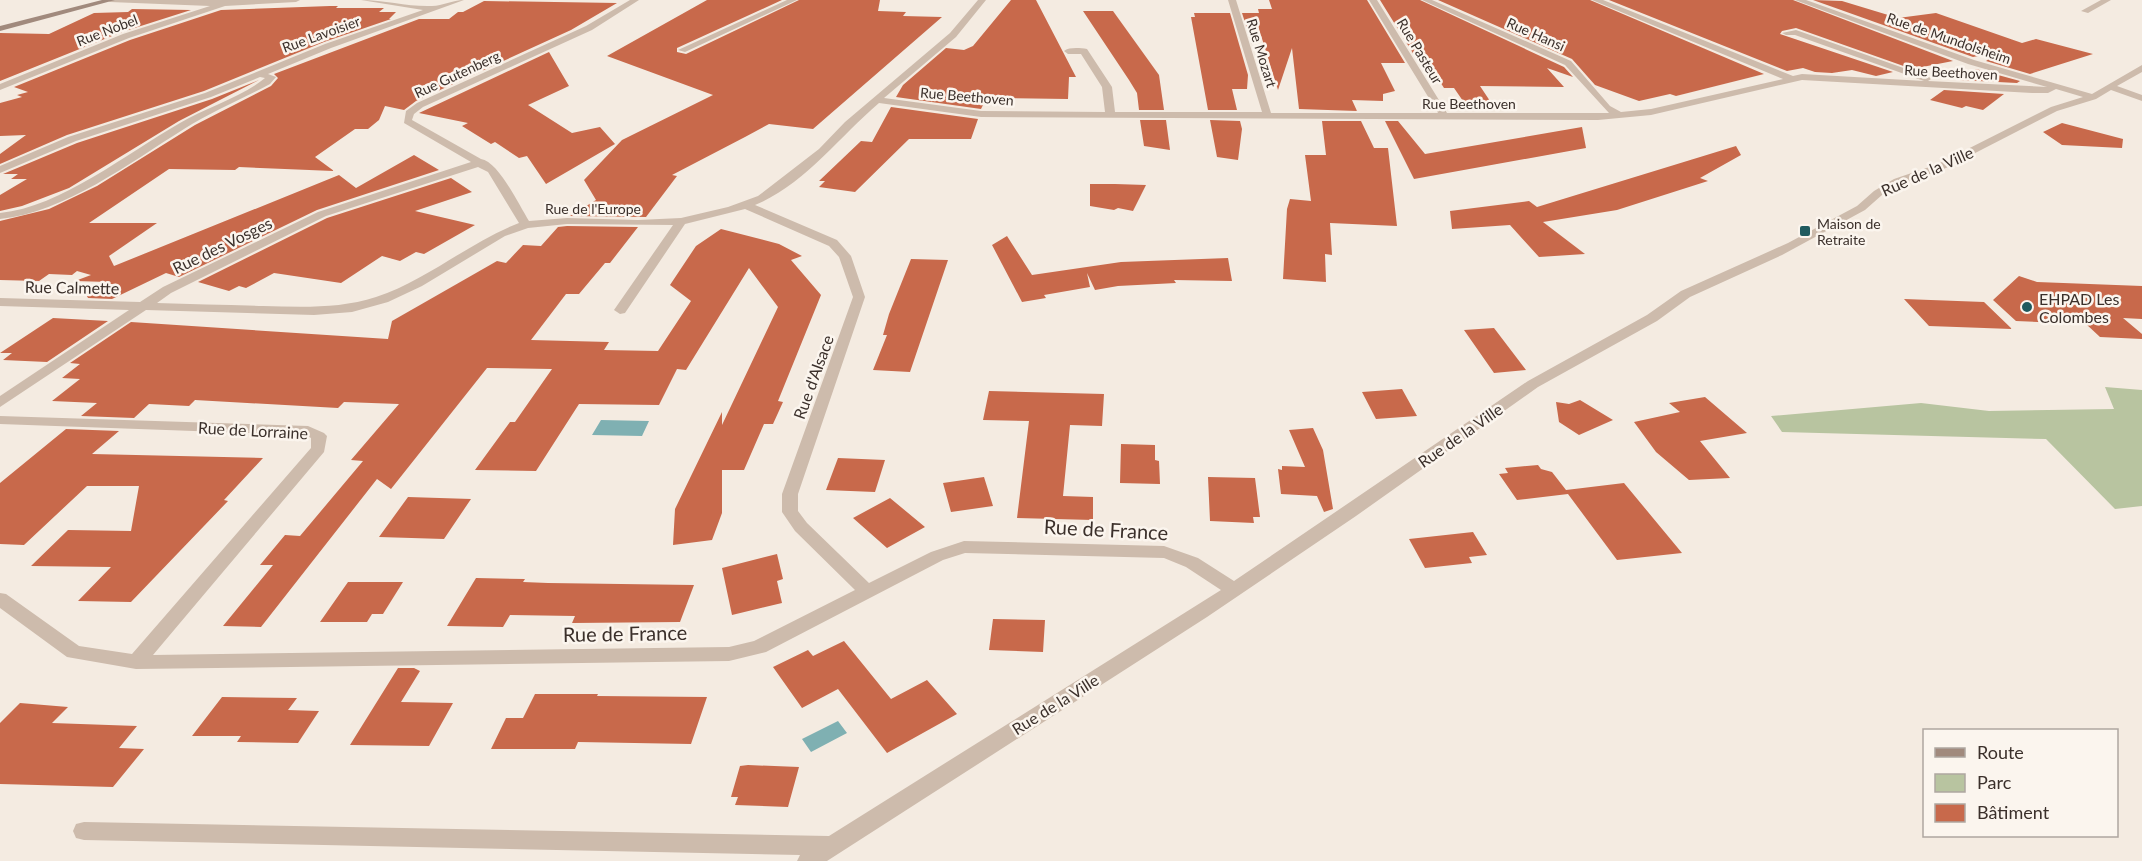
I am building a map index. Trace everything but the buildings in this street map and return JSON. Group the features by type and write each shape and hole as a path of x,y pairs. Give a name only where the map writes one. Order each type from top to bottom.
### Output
{"street":[{"path":"0,29 110,0 226,4 296,0"},
{"path":"226,4 236,0"},
{"path":"365,0 435,9"},
{"name":"Rue Lavoisier","path":"0,170 72,139 151,115 328,46 460,0"},
{"name":"Rue Gutenberg","path":"526,225 498,178 482,162 407,121 409,113 420,105 589,28 635,0"},
{"path":"682,50 793,0"},
{"name":"Rue de l'Europe","path":"143,305 314,311 352,308 383,299 418,283 501,234 526,225 567,221 638,223 681,221 713,215 746,205 773,192 823,151 841,130 953,35 982,0"},
{"name":"Rue Mozart","path":"1232,0 1267,114"},
{"name":"Rue Pasteur","path":"1373,0 1444,116"},
{"name":"Rue Hansi","path":"1426,0 1568,63 1607,108 1619,115"},
{"path":"1596,0 1791,79"},
{"name":"Rue de Mundolsheim","path":"1799,0 1971,62 2093,97"},
{"path":"2085,11 2107,0"},
{"name":"Rue Nobel","path":"0,87 126,36 226,4"},
{"path":"1785,33 1796,32 1943,85"},
{"path":"1068,51 1084,51 1107,87 1110,114"},
{"name":"Rue de la Ville","path":"808,861 1233,589 1350,512 1533,384 1652,318 1664,306 1724,274 1749,266 1861,208 1873,195 1923,171 1942,166 2054,109 2093,97 2142,68"},
{"path":"0,216 21,214 42,206 117,167 183,125 267,82 271,77 260,74"},
{"name":"Rue Beethoven","path":"878,100 981,114 1598,117 1651,112 1802,77 2032,90 2048,90 2055,86"},
{"path":"2120,82 2142,87"},
{"path":"2110,87 2142,98"},
{"path":"151,115 183,125"},
{"name":"Rue des Vosges","path":"0,403 143,305 322,214 482,162"},
{"name":"Rue d'Alsace","path":"746,205 833,243 845,256 855,279 859,297 854,316 790,494 790,512 801,527 867,591"},
{"path":"620,310 681,221"},
{"name":"Rue Calmette","path":"0,302 143,305"},
{"name":"Rue de Lorraine","path":"0,420 308,430 320,436 319,449 136,662"},
{"name":"Rue de France","path":"0,599 74,652 136,662 729,654 759,647 952,549 983,546 1164,552 1182,555 1233,589"},
{"path":"84,831 832,846"}],"green space":[{"path":"2105,387 2142,390 2142,506 2115,509 2046,439 1782,432 1771,416 1921,403 1989,411 2114,409"}],"water":[{"path":"601,420 649,421 642,436 592,435"},
{"path":"838,721 847,733 811,752 802,739"}],"place":[{"name":"Maison de Retraite","path":"1805,231"},
{"name":"EHPAD Les Colombes","path":"2027,307"}]}
